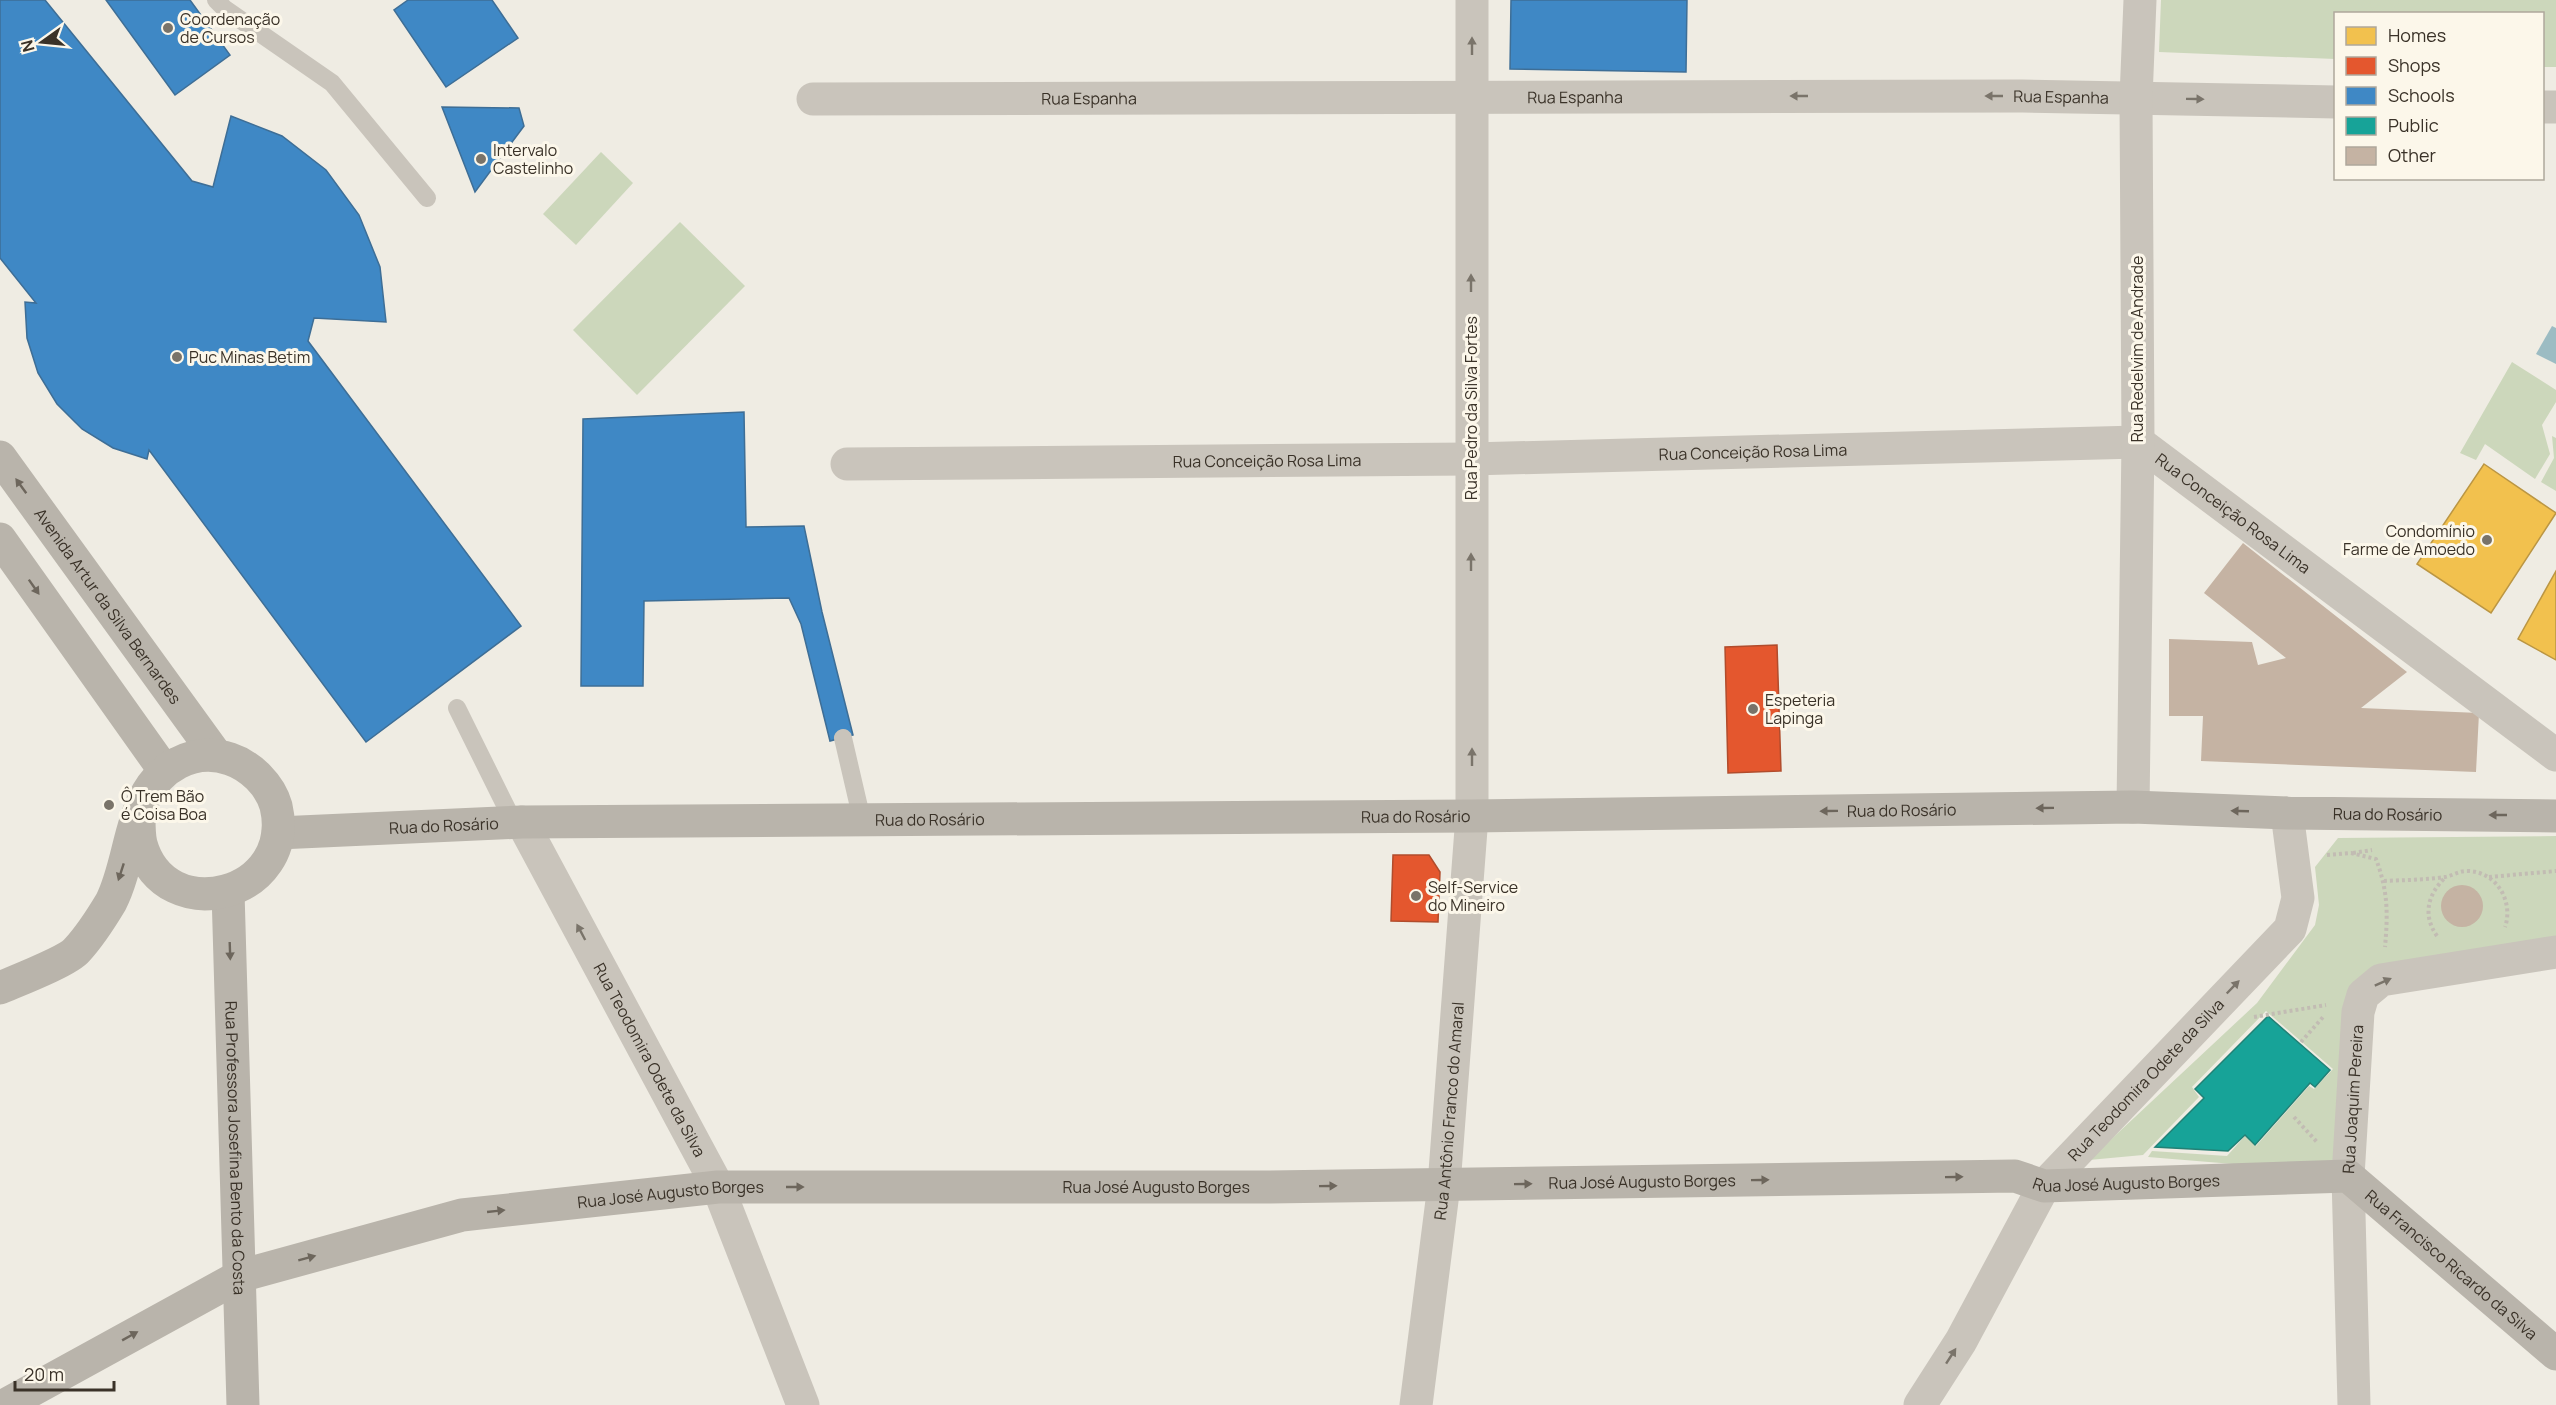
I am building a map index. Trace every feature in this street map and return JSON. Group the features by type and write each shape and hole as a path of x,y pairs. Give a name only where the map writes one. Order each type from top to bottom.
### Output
{"street":[{"name":"Rua Pedro da Silva Fortes","path":"1472,0 1472,816"},
{"name":"Rua Redelvim de Andrade","path":"2133,807 2138,442 2136,98 2140,0"},
{"name":"Rua Espanha","path":"813,99 1471,96 2136,98 2334,102"},
{"name":"Rua Conceição Rosa Lima","path":"847,464 1471,459 2138,442 2556,755"},
{"name":"Avenida Artur da Silva Bernardes","path":"0,457 216,755"},
{"path":"0,539 164,770"},
{"path":"0,988 76,952 111,901 147,791 164,770 189,757 216,755 242,763 263,781 275,805 278,833 269,859 252,880 228,892 201,895 174,886 154,869 141,844 139,817"},
{"name":"Rua do Rosário","path":"278,833 518,822 1472,816 2133,807 2287,813 2556,816"},
{"name":"Rua Teodomira Odete da Silva","path":"1920,1405 1961,1341 2044,1186 2290,929 2298,898 2295,858 2287,813"},
{"name":"Rua Antônio Franco do Amaral","path":"1416,1405 1444,1185 1472,816"},
{"name":"Rua Teodomira Odete da Silva","path":"518,822 718,1187 794,1402"},
{"name":"Rua Professora Josefina Bento da Costa","path":"228,892 243,1405"},
{"path":"2381,980 2556,952"},
{"name":"Rua Joaquim Pereira","path":"2354,1405 2348,1176 2358,1012 2363,995 2381,980"},
{"name":"Rua José Augusto Borges","path":"5,1405 240,1276 462,1215 718,1187 1444,1185 2015,1176 2044,1186 2348,1176"},
{"name":"Rua Francisco Ricardo da Silva","path":"2348,1176 2556,1354"}],"lane":[{"path":"216,0 225,9 332,83 427,198"},
{"path":"457,708 518,822"},
{"path":"843,738 862,820"}],"path":[{"path":"2295,858 2351,853 2376,859 2384,881 2388,914 2381,980"},
{"path":"2384,881 2446,877 2468,871 2488,877 2556,872"},
{"path":"2444,943 2435,934 2428,910 2437,886 2446,877"},
{"path":"2488,877 2499,886 2505,897 2508,911 2502,931"},
{"path":"2301,1042 2334,1005"}],"green space":[{"path":"2161,0 2556,0 2556,67 2544,67 2544,12 2334,12 2334,59 2159,52"},
{"path":"601,152 633,183 576,245 543,214"},
{"path":"680,222 745,286 637,395 573,330"},
{"path":"2512,362 2556,390 2556,402 2542,425 2550,454 2535,479 2485,444 2476,460 2460,453"},
{"path":"2552,436 2556,438 2556,491 2541,482 2554,458"},
{"path":"2556,836 2556,940 2379,969 2343,1173 2148,1157 2152,1151 2227,1156 2245,1136 2256,1146 2309,1086 2314,1089 2333,1069 2266,1011 2192,1087 2199,1097 2143,1155 2089,1160 2257,1003 2315,925 2319,905 2315,867 2338,838"}],"water":[{"path":"2552,326 2556,328 2556,364 2536,354"}],"building: Homes":[{"name":"Condomínio Farme de Amoedo","path":"2484,464 2556,513 2491,613 2417,564"},
{"path":"2556,571 2556,660 2518,639"}],"building: Shops":[{"name":"Espeteria Lapinga","path":"1777,645 1781,771 1728,773 1725,647"},
{"name":"Self-Service do Mineiro","path":"1393,855 1429,855 1440,872 1438,922 1391,921"}],"building: Schools":[{"name":"Puc Minas Betim","path":"0,0 45,0 192,181 213,187 231,116 282,136 326,170 359,215 380,267 386,322 314,318 308,341 521,626 366,742 149,450 147,459 113,448 82,429 57,404 38,373 27,338 25,302 36,303 0,258"},
{"name":"Coordenação de Cursos","path":"106,0 190,0 230,55 175,95"},
{"path":"408,0 492,0 518,38 446,87 394,10"},
{"path":"1511,0 1687,0 1686,72 1510,69"},
{"name":"Intervalo Castelinho","path":"442,107 519,108 524,126 475,192"},
{"path":"744,412 746,527 804,526 822,612 853,735 830,741 801,624 789,598 644,601 643,686 581,686 583,419"}],"building: Public":[{"path":"2268,1016 2330,1070 2315,1087 2310,1083 2255,1145 2245,1135 2228,1151 2155,1147 2204,1098 2195,1089"}],"building: Other":[{"path":"2243,543 2407,672 2361,708 2479,713 2476,772 2201,761 2203,716 2169,716 2169,639 2252,642 2258,665 2286,658 2204,593"},
{"path":"2462,885 2477,891 2483,906 2477,921 2462,927 2447,921 2441,906 2447,891"}],"place":[{"name":"Coordenação de Cursos","path":"168,28"},
{"name":"Intervalo Castelinho","path":"481,159"},
{"name":"Puc Minas Betim","path":"177,357"},
{"name":"Condomínio Farme de Amoedo","path":"2487,540"},
{"name":"Espeteria Lapinga","path":"1753,709"},
{"name":"Ô Trem Bão é Coisa Boa","path":"109,805"},
{"name":"Self-Service do Mineiro","path":"1416,896"}]}
